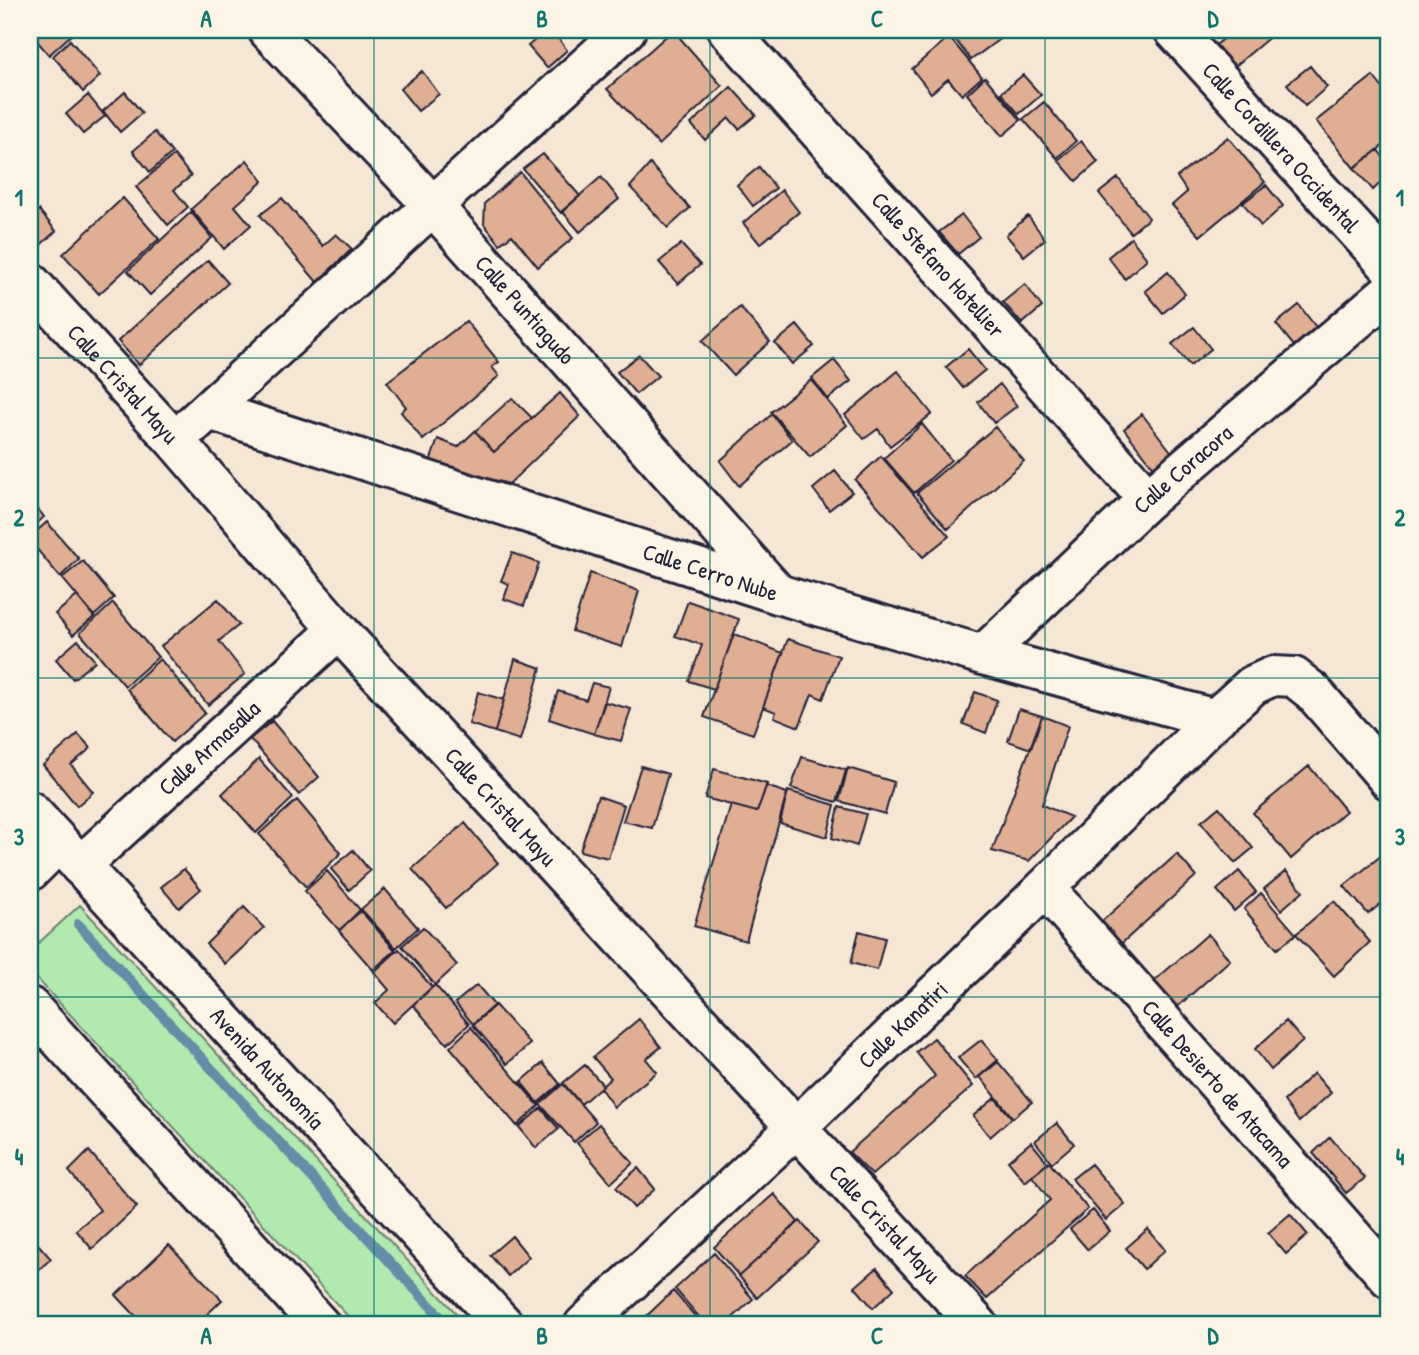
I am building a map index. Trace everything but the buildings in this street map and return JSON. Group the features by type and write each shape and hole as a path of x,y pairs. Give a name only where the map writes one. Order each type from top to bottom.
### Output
{"street":[{"name":"Calle Puntiagudo","path":"268,30 433,206 778,594"},
{"path":"175,441 626,30"},
{"name":"Calle Stefano Hotellier","path":"728,30 1148,499"},
{"name":"Calle Cordillera Occidental","path":"1174,30 1389,266"},
{"name":"Calle Cristal Mayu","path":"30,282 175,441 338,630 978,1325"},
{"name":"Calle Coracora","path":"984,655 1148,499 1389,292"},
{"name":"Calle Cerro Nube","path":"209,410 778,594 1214,719"},
{"name":"Calle Armasalla","path":"30,871 69,855 338,630"},
{"path":"1214,719 1253,685 1272,676 1294,677 1313,692 1389,780"},
{"name":"Calle Kanatiri","path":"584,1325 797,1127 1045,888 1214,719"},
{"name":"Avenida Autonomía","path":"30,811 504,1325"},
{"name":"Calle Desierto de Atacama","path":"1045,888 1389,1278"},
{"path":"30,1007 320,1325"}],"green space":[{"path":"80,905 467,1325 356,1325 30,971 30,951"}],"waterway":[{"path":"78,924 448,1325"}]}
